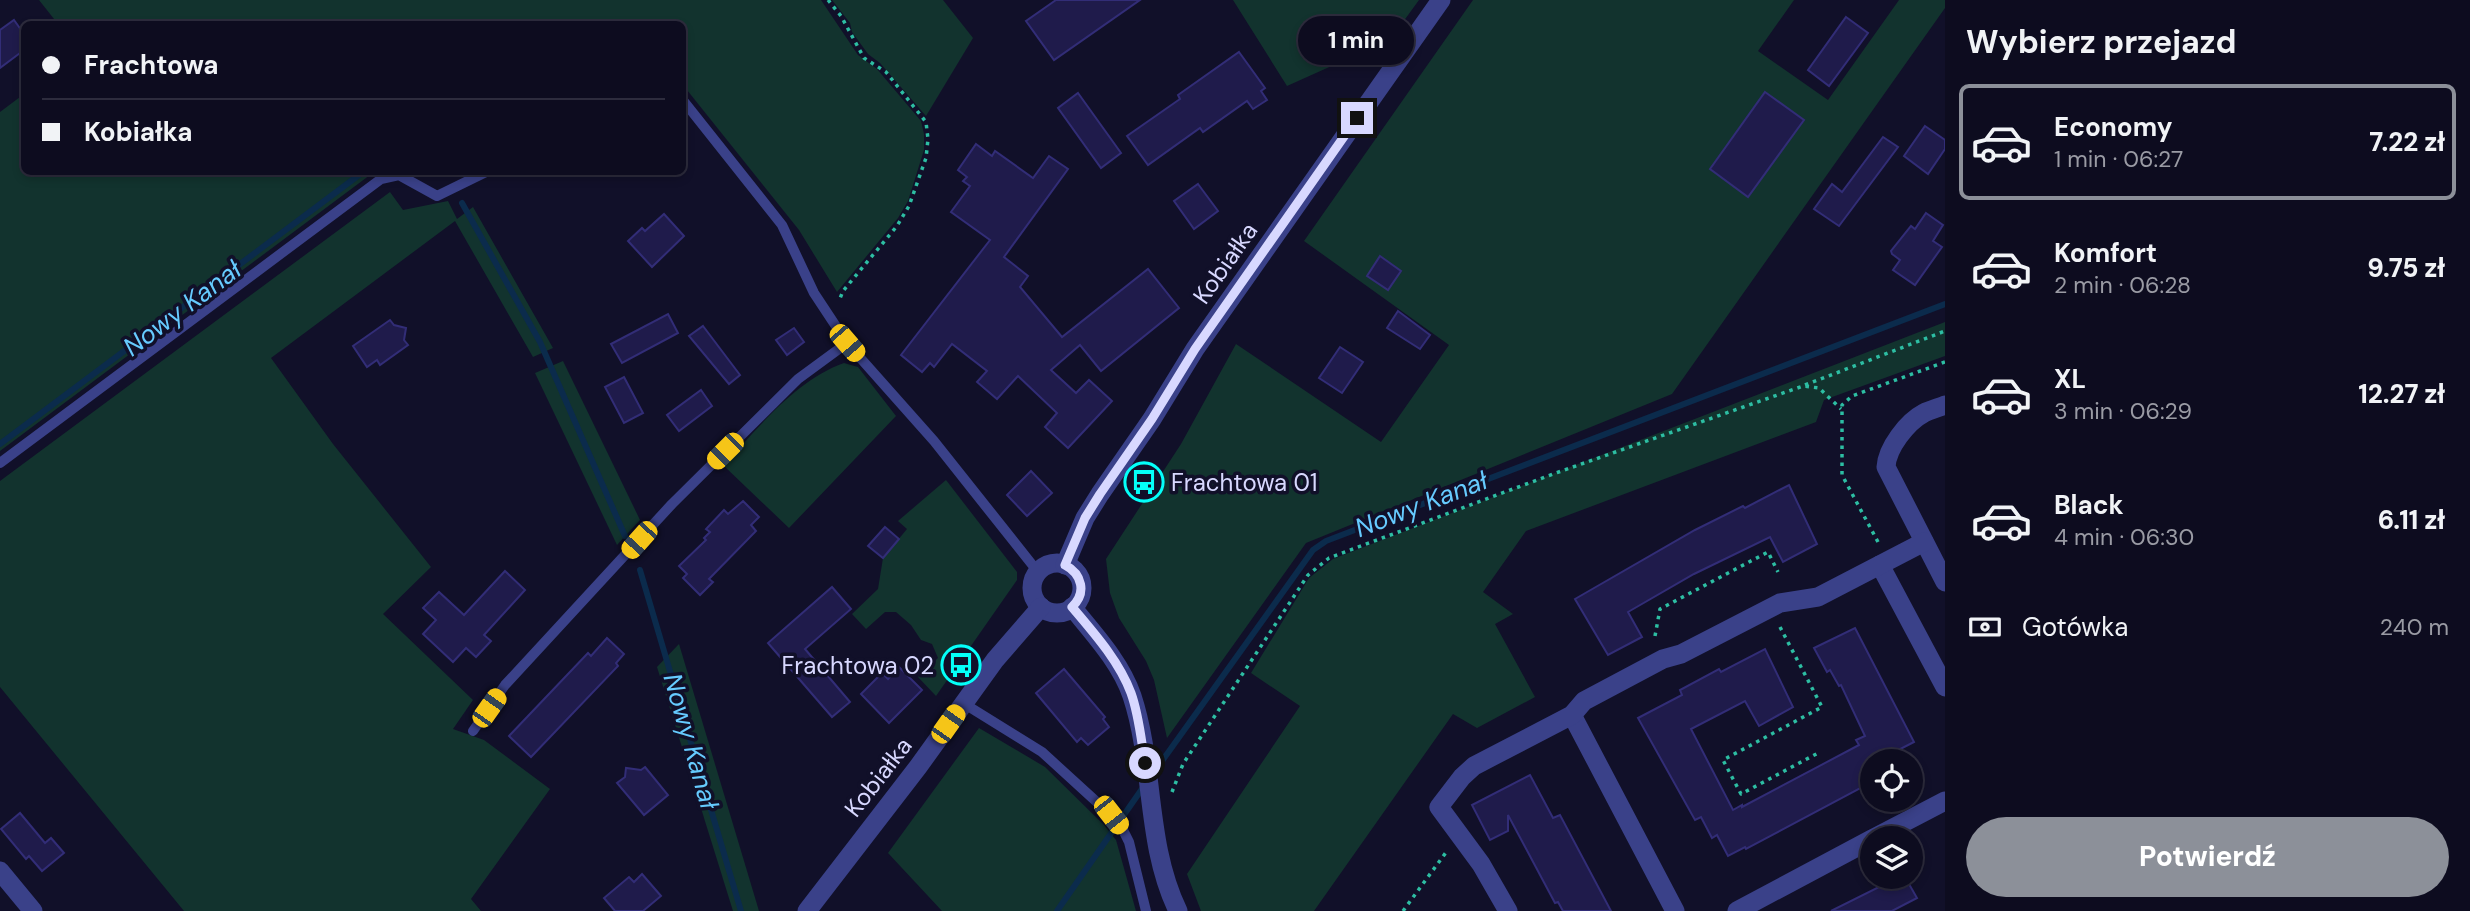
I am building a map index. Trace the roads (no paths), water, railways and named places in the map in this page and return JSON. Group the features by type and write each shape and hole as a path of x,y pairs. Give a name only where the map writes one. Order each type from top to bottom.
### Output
{"street":[{"name":"Kobiałka","path":"1065,565 1085,518 1152,419 1195,349 1441,0"},
{"path":"1945,405 1924,413 1903,432 1887,458 1886,467 1945,582"},
{"path":"1508,911 1481,864 1439,807 1474,766 1572,715 1584,701 1663,659 1681,654 1780,603 1818,597 1881,558 1924,542"},
{"path":"1881,558 1945,687"},
{"path":"1055,563 1065,565 1073,569 1079,577 1081,596 1072,607 1059,613 1049,611 1041,607 1032,590 1038,572 1055,563"},
{"name":"Kobiałka","path":"807,911 918,767 995,660 1041,607"},
{"path":"1072,607 1112,659 1127,684 1138,719 1155,835 1167,884 1178,911"},
{"path":"1572,715 1675,911"},
{"path":"1898,826 1945,801"},
{"path":"1737,911 1860,846"},
{"path":"0,871 33,911"}],"lane":[{"path":"686,104 782,225 814,293 847,343 934,441 1038,572"},
{"path":"0,463 381,179 399,175 437,196 480,175"},
{"path":"474,731 505,685 672,504 798,379 847,343"},
{"path":"963,703 1042,752 1111,815 1129,842 1146,911"}],"waterway":[{"name":"Nowy Kanał","path":"0,444 359,175"},
{"name":"Nowy Kanał","path":"462,203 540,342 625,536"},
{"name":"Nowy Kanał","path":"1152,775 1313,550 1326,541 1945,304"},
{"name":"Nowy Kanał","path":"640,570 741,911"},
{"name":"Nowy Kanał","path":"1057,911 1144,786"}],"place":[{"name":"Frachtowa 01","path":"1144,482"},
{"name":"Frachtowa 02","path":"961,665"}]}
